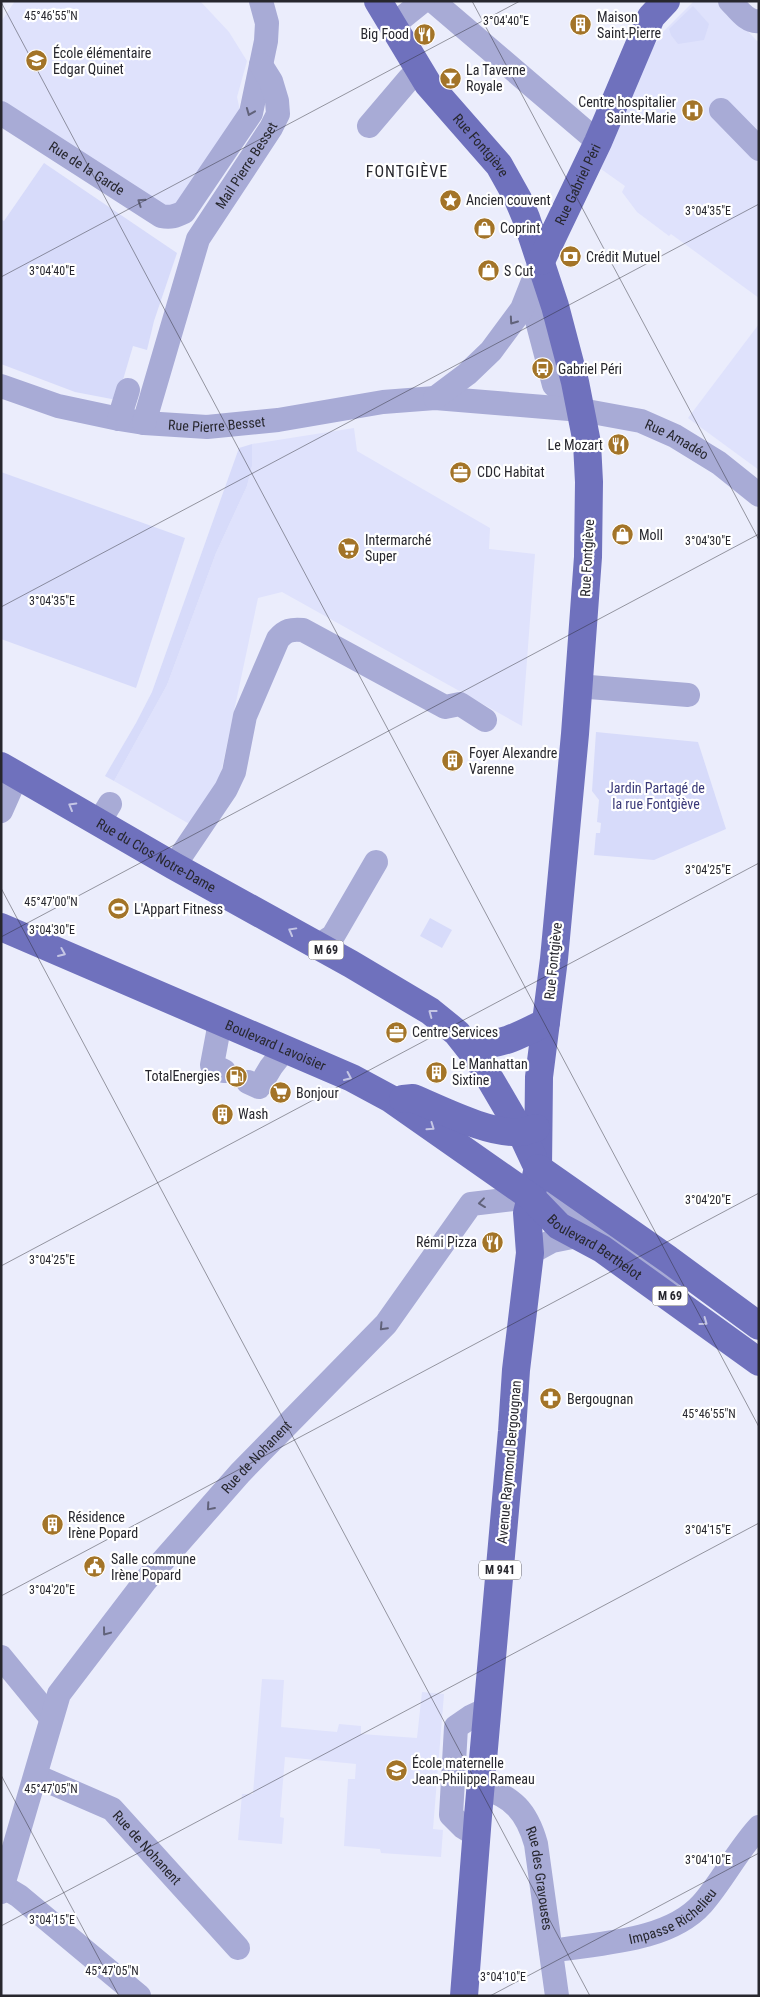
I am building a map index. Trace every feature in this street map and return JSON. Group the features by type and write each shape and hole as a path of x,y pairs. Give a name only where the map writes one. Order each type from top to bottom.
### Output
{"main road":[{"name":"Rue Fontgiève","path":"378,1 415,9 428,84 499,166 526,218 555,306 581,410 587,445 589,523 575,734 546,1022 530,1130"},
{"name":"Rue Gabriel Péri","path":"541,261 593,140 651,17 666,1"},
{"name":"Rue du Clos Notre-Dame","path":"9,771 104,813 174,866 430,1011 457,1033 468,1046 530,1130 538,1168"},
{"name":"Boulevard Lavoisier","path":"1,927 352,1078 391,1099 531,1197"},
{"path":"468,1046 508,1041 546,1022"},
{"name":"M 69","path":"391,1099 413,1098 500,1131 530,1130"},
{"name":"M 69","path":"538,1168 668,1259 759,1326"},
{"name":"Avenue Raymond Bergougnan","path":"464,1996 516,1370 530,1253 527,1213 538,1168"},
{"name":"Boulevard Berthelot","path":"531,1197 552,1221 574,1223 602,1249 759,1362"}],"street":[{"path":"261,1 267,23 266,41 261,65"},
{"path":"433,1 593,140"},
{"path":"730,1 749,20 759,21"},
{"path":"415,9 593,140"},
{"name":"Mail Pierre Besset","path":"180,214 251,113 261,65"},
{"name":"Mail Pierre Besset","path":"144,423 198,239 271,128 278,114 271,81 261,65"},
{"path":"369,126 409,79"},
{"path":"721,110 759,149"},
{"name":"Rue de la Garde","path":"1,113 161,216 169,218 180,214"},
{"path":"180,214 182,229 198,239"},
{"path":"435,398 468,374 491,352 522,309 541,261"},
{"name":"Rue Pierre Besset","path":"1,386 58,406 119,419 144,423 207,427 278,420 383,402 435,398 581,410"},
{"path":"119,419 128,390"},
{"name":"Rue Amadéo","path":"581,410 641,421 675,436 719,464 759,495"},
{"path":"174,866 226,789 234,772 245,716 278,639 285,632 293,629 303,630 445,707 460,704 485,720"},
{"path":"577,686 688,695"},
{"path":"1,811 9,771"},
{"path":"318,946 333,936 376,862"},
{"path":"218,1020 218,1033 212,1065 224,1071"},
{"path":"248,1082 259,1086 285,1049"},
{"path":"538,1168 574,1223 671,1273 759,1337"},
{"name":"Rue de Nohanent","path":"3,1890 59,1694 146,1580 240,1473 386,1324 471,1204 531,1197"},
{"path":"530,1253 552,1241 574,1223"},
{"path":"1,1657 51,1718"},
{"path":"476,1835 451,1815 456,1727 487,1709"},
{"name":"Rue de Nohanent","path":"36,1776 112,1809 238,1948"},
{"name":"Rue des Gravouses","path":"480,1787 499,1792 518,1808 531,1826 536,1844 557,1996"},
{"name":"Impasse Richelieu","path":"551,1951 642,1937 675,1925 700,1906 759,1827"},
{"path":"3,1890 19,1896 139,1996"}],"shaded area":[{"path":"15,1 200,1 229,32 247,61 237,97 241,116 180,205 163,208 1,100 1,22"},
{"name":"Centre hospitalier Sainte-Marie","path":"694,1 719,1 757,41 759,40 759,298 671,234 669,236 637,212 622,192 625,186 601,169 650,52 664,31"},
{"path":"759,324 759,470 688,418"},
{"path":"354,428 357,451 490,528 489,549 535,554 522,726 282,592 258,598 219,782 193,826 114,781 167,685 216,553 247,486 252,466 252,444"},
{"name":"École maternelle Jean-Philippe Rameau","path":"262,1679 284,1680 281,1727 337,1732 339,1724 361,1726 361,1734 417,1738 422,1692 444,1694 433,1829 443,1830 441,1857 381,1853 380,1849 344,1846 348,1779 355,1779 356,1764 285,1757 280,1817 284,1818 282,1844 238,1840 242,1794 253,1794"}],"green space":[{"path":"693,6 709,24 704,40 678,44 669,29"},
{"path":"44,163 177,253 154,321 147,350 133,346 117,400 75,392 1,364 1,219 4,221"},
{"path":"252,444 252,466 247,486 216,553 167,685 114,781 105,776 152,692 239,448"},
{"path":"1,472 185,538 136,688 1,639"},
{"name":"Jardin Partagé de la rue Fontgiève","path":"596,732 698,742 726,829 654,860 594,855 596,833 600,833 601,823 597,822 599,800 592,791"},
{"path":"430,918 452,930 442,948 420,936"}],"place":[{"name":"Maison Saint-Pierre","path":"581,25"},
{"name":"Big Food","path":"425,34"},
{"name":"École élémentaire Edgar Quinet","path":"37,61"},
{"name":"La Taverne Royale","path":"450,78"},
{"name":"Centre hospitalier Sainte-Marie","path":"692,110"},
{"name":"Ancien couvent","path":"450,200"},
{"name":"Coprint","path":"484,228"},
{"name":"Crédit Mutuel","path":"570,257"},
{"name":"S Cut","path":"488,271"},
{"name":"Gabriel Péri","path":"542,369"},
{"name":"Le Mozart","path":"619,445"},
{"name":"CDC Habitat","path":"461,472"},
{"name":"Moll","path":"623,535"},
{"name":"Intermarché Super","path":"349,548"},
{"name":"Foyer Alexandre Varenne","path":"453,761"},
{"name":"L'Appart Fitness","path":"118,909"},
{"name":"Centre Services","path":"396,1032"},
{"name":"Le Manhattan Sixtine","path":"436,1072"},
{"name":"TotalEnergies","path":"236,1076"},
{"name":"Bonjour","path":"280,1093"},
{"name":"Wash","path":"222,1114"},
{"name":"Rémi Pizza","path":"493,1242"},
{"name":"Bergougnan","path":"551,1399"},
{"name":"Résidence Irène Popard","path":"52,1525"},
{"name":"Salle commune Irène Popard","path":"95,1567"},
{"name":"École maternelle Jean-Philippe Rameau","path":"396,1771"}],"district":[{"name":"FONTGIÈVE","path":"407,171"}]}
